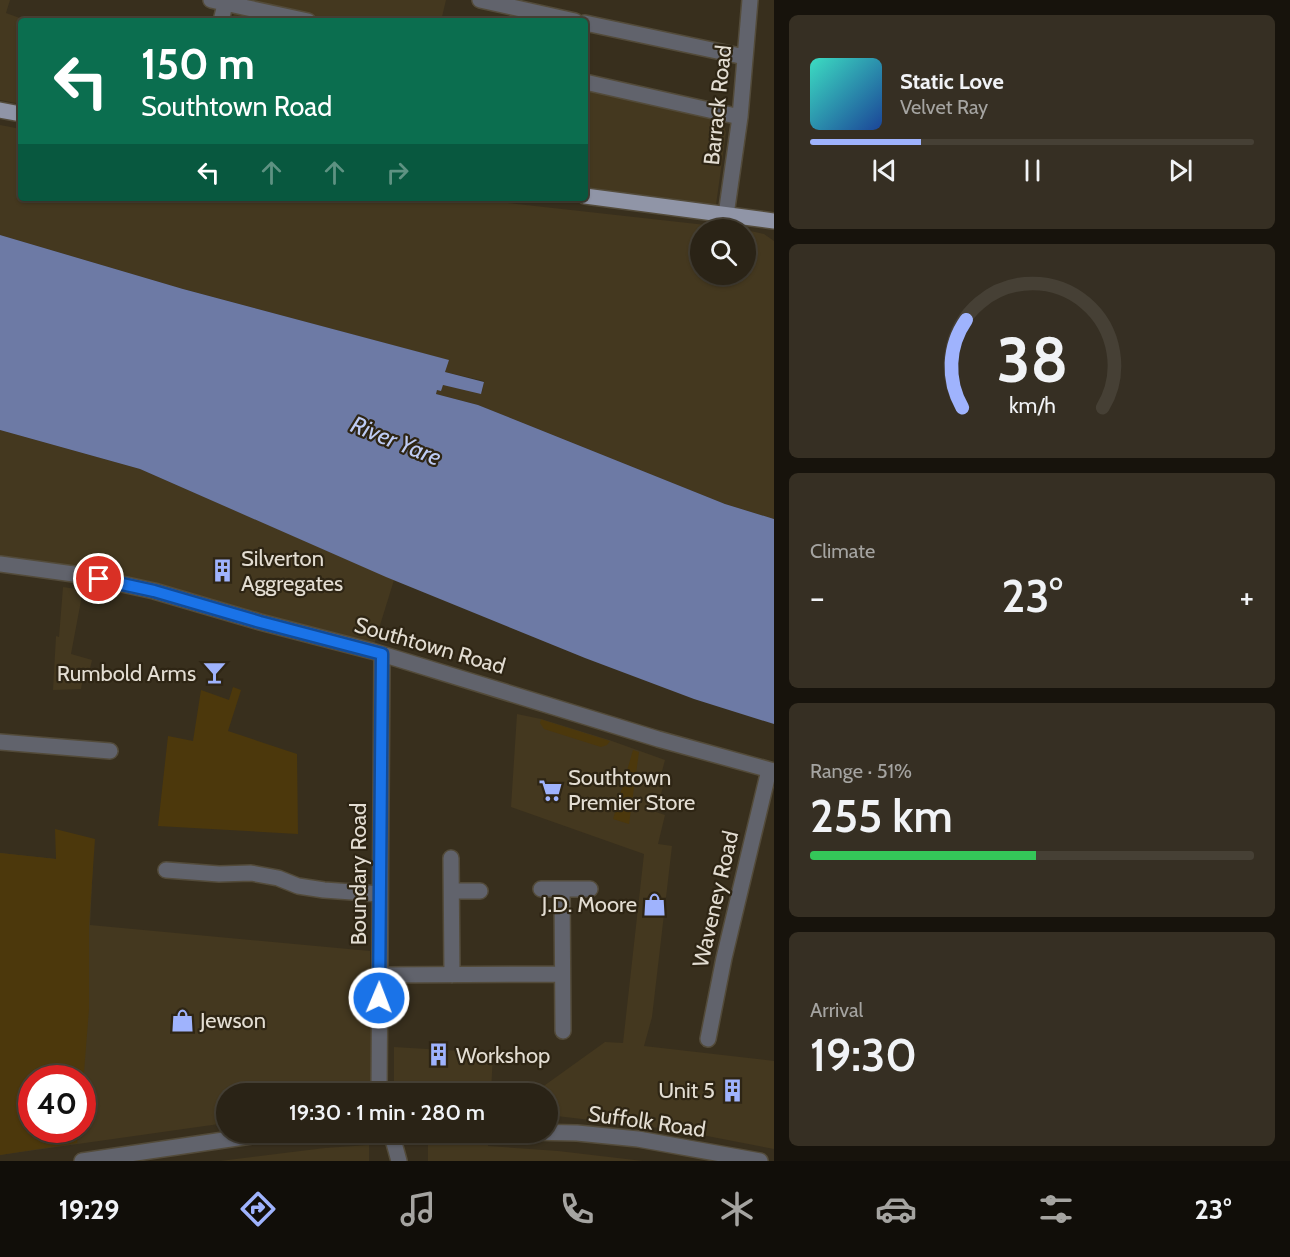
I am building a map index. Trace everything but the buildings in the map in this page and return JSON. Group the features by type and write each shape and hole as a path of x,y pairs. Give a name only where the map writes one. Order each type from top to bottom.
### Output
{"main road":[{"path":"0,110 18,113"},
{"path":"588,196 774,221"}],"street":[{"path":"480,0 561,18"},
{"name":"Barrack Road","path":"726,215 740,117 750,0"},
{"path":"221,18 220,1 295,18"},
{"path":"588,24 745,57"},
{"path":"588,83 740,117"},
{"name":"Southtown Road","path":"0,564 76,574 154,591 382,654 658,739 771,770"},
{"name":"Boundary Road","path":"379,1083 382,654"},
{"path":"0,742 110,751"},
{"name":"Waveney Road","path":"708,1040 724,958 771,770"},
{"path":"452,858 452,975"},
{"path":"166,870 219,874 251,873 324,890 380,894"},
{"path":"541,889 590,889"},
{"path":"562,889 563,1031"},
{"path":"452,891 480,891"},
{"path":"379,975 562,974"},
{"name":"Suffolk Road","path":"558,1133 638,1139 760,1161"},
{"path":"82,1161 216,1141"},
{"path":"396,1143 399,1161"}],"shaded area":[{"path":"0,0 10,0 6,13 20,18 18,103 0,100"},
{"path":"237,0 446,0 442,18 233,18"},
{"path":"588,91 723,122 726,133 716,205 710,207 588,188"},
{"path":"0,125 18,128 18,201 491,201 690,223 690,285 756,285 756,232 764,234 774,241 774,519 725,504 478,405 436,394 443,385 482,393 484,381 445,372 448,360 183,289 0,235"},
{"path":"0,430 140,469 394,580 372,651 260,622 0,564"},
{"path":"63,587 83,590 71,654 92,660 88,677 83,677 81,689 53,690 56,636 59,637"},
{"path":"233,687 241,690 228,731 297,754 298,834 158,826 168,736 193,741 201,690 229,700"},
{"path":"517,714 609,740 665,760 661,775 666,776 656,812 665,815 658,844 672,846 652,1017 644,1046 774,1061 774,1149 676,1130 558,1116 558,1083 548,1083 605,1042 623,1043 644,854 511,807"},
{"path":"541,719 610,741 601,747 544,729 540,723"},
{"path":"633,750 639,752 629,824 613,819"},
{"path":"55,829 95,839 89,925 89,1009 85,1065 18,1065 18,1143 77,1143 0,1155 0,853 56,859"},
{"path":"0,853 93,863 90,925 370,951 371,1083 216,1083 216,1124 96,1141 96,1065 18,1065 18,1143 85,1143 0,1155"},
{"path":"394,1047 493,1053 492,1083 394,1083"},
{"path":"428,1143 488,1143 488,1146 643,1161 428,1161"},
{"path":"369,1145 369,1161 220,1161 325,1148"}],"water":[{"name":"River Yare","path":"0,235 183,289 449,360 445,372 484,382 481,394 443,385 441,391 437,390 436,394 478,405 725,504 774,519 774,724 694,699 585,658 386,577 140,469 0,430"}],"place":[{"name":"Silverton Aggregates","path":"223,571"},
{"name":"Rumbold Arms","path":"214,673"},
{"name":"Southtown Premier Store","path":"550,790"},
{"name":"J.D. Moore","path":"655,904"},
{"name":"Jewson","path":"182,1020"},
{"name":"Workshop","path":"438,1055"},
{"name":"Unit 5","path":"733,1090"}],"route":[{"path":"99,579 154,591 382,654 379,998"}]}
